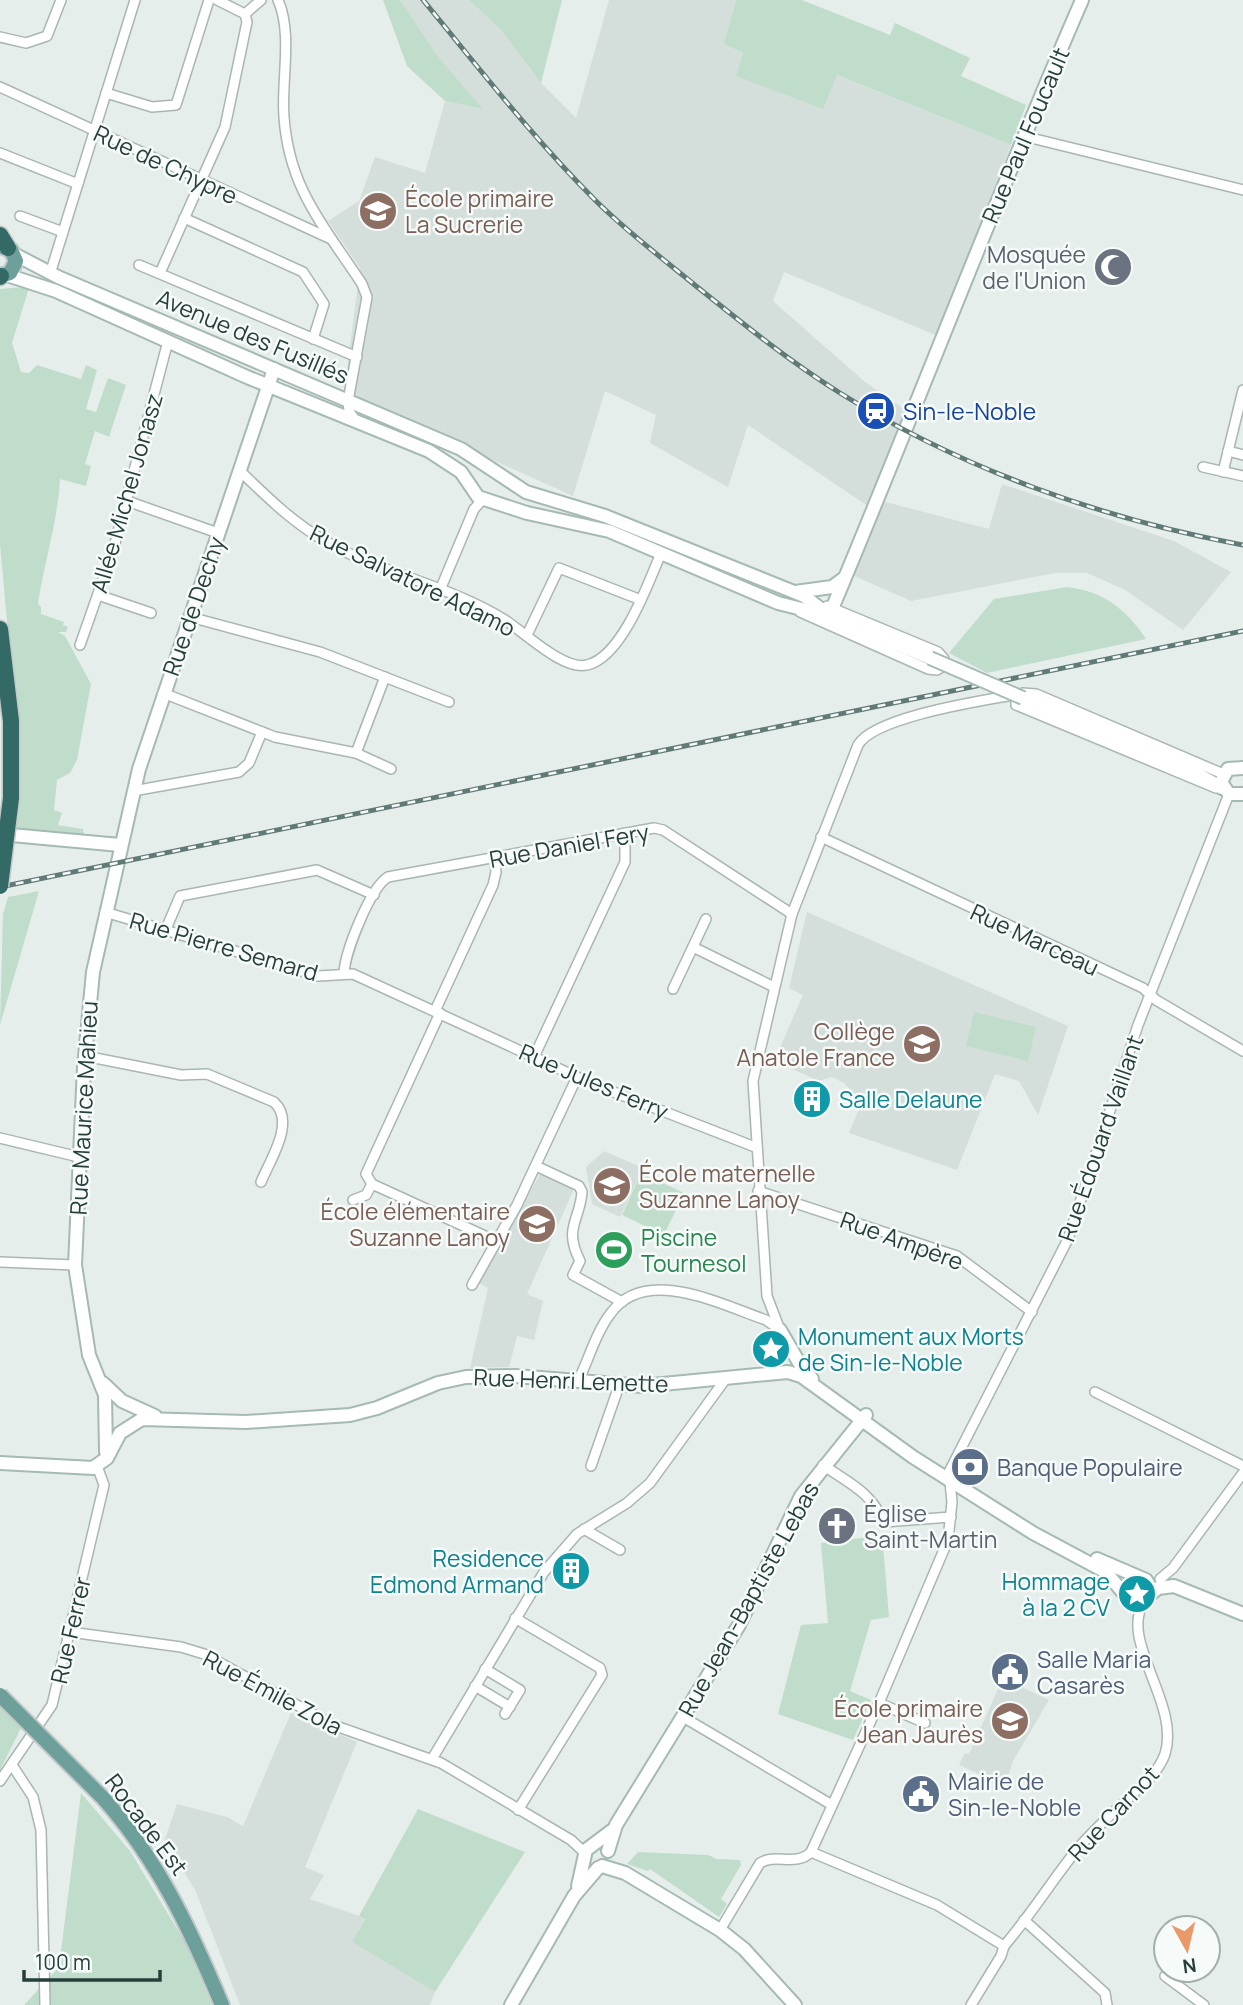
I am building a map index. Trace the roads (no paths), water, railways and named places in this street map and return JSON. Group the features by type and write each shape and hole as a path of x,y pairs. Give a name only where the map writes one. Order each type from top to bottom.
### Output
{"highway":[{"path":"0,629 11,721 11,798 0,886"}],"main road":[{"path":"2,276 15,266 5,246"},
{"name":"Rocade Est","path":"0,1695 104,1799 144,1850 172,1896 222,2005"}],"street":[{"path":"0,37 26,43 47,36 61,0"},
{"path":"50,274 135,0"},
{"path":"106,93 152,107 176,105 209,0"},
{"path":"217,0 245,14"},
{"path":"245,14 261,0"},
{"path":"278,0 284,27 284,121 295,176 301,193 362,284 367,297 348,401 349,411 355,420"},
{"name":"Rue Paul Foucault","path":"830,612 908,426 1023,136 1082,0"},
{"path":"160,273 227,123 247,26 245,14"},
{"name":"Rue de Chypre","path":"0,87 332,240"},
{"path":"1023,136 1243,190"},
{"path":"0,153 78,184"},
{"path":"20,216 64,232"},
{"path":"184,218 305,275 324,304 313,339"},
{"name":"Avenue des Fusillés","path":"2,276 51,289 268,386 439,456 461,472 478,493 527,513 597,527 792,607 808,617 929,669 937,670 943,666 944,659 938,652 830,612 790,592 605,516 526,492 460,449 50,274 5,246"},
{"path":"139,265 357,357"},
{"name":"Allée Michel Jonasz","path":"80,645 127,501 127,488 168,341"},
{"name":"Rue de Dechy","path":"120,845 133,790 163,693 274,369"},
{"path":"1223,472 1243,390"},
{"path":"1228,451 1243,455"},
{"path":"440,590 474,509 478,493 475,469 489,466"},
{"path":"1203,467 1243,477"},
{"name":"Rue Salvatore Adamo","path":"239,470 292,519 325,541 497,615 570,665 588,665 604,657 612,648 641,600 661,553"},
{"path":"478,493 499,489 499,475"},
{"path":"127,501 218,533"},
{"path":"527,635 559,568 641,600"},
{"path":"790,592 832,587 846,576"},
{"path":"98,595 151,613"},
{"name":"Avenue des Fusillés","path":"792,607 830,612"},
{"path":"830,612 1194,772 1233,794"},
{"path":"190,617 297,645 449,702"},
{"path":"356,753 385,677"},
{"path":"163,693 262,733 302,744 356,753 391,769"},
{"path":"752,1315 763,1309 766,1296 752,1087 792,914 858,745 869,733 890,723 994,698 1021,698 1036,694 1223,772"},
{"path":"1021,698 1207,786 1233,794"},
{"path":"133,790 239,772 249,763 262,733"},
{"path":"1194,772 1223,772 1235,766 1243,768"},
{"name":"Rue Édouard Vaillant","path":"950,1476 1068,1239 1149,995 1233,794 1223,772"},
{"name":"Rue Daniel Fery","path":"374,895 381,882 388,877 625,833 663,830 792,914"},
{"path":"534,1057 625,862 625,833"},
{"path":"0,834 120,845"},
{"name":"Rue Marceau","path":"821,837 1149,995 1243,1051"},
{"name":"Rue Maurice Mahieu","path":"97,1466 108,1445 105,1395 88,1350 75,1265 79,1157 91,981 120,845"},
{"path":"495,857 493,885 366,1174 373,1184 496,1241"},
{"path":"166,929 180,896 317,870 374,895 348,952 344,973"},
{"name":"Rue Pierre Semard","path":"105,912 318,976 344,973"},
{"path":"673,989 706,919"},
{"path":"693,947 774,987"},
{"name":"Rue Jules Ferry","path":"344,973 358,976 577,1077 755,1147"},
{"path":"85,1056 181,1075 206,1074 274,1102 281,1110 283,1128 261,1182"},
{"path":"472,1285 536,1166 577,1077"},
{"path":"0,1138 79,1157"},
{"path":"536,1166 579,1186 582,1192 573,1226 573,1243 580,1261 573,1275 622,1302"},
{"path":"353,1200 363,1197 373,1184"},
{"name":"Rue Ampère","path":"758,1191 962,1258 1032,1312"},
{"path":"0,1262 75,1265"},
{"path":"578,1381 606,1320 622,1302 638,1292 664,1289 752,1315 772,1323 780,1330"},
{"path":"766,1296 780,1330 805,1372 864,1418"},
{"path":"774,1372 785,1365 790,1348"},
{"name":"Rue Maurice Mahieu","path":"96,1371 126,1403"},
{"path":"774,1372 801,1376 1033,1533 1101,1569 1134,1602 1147,1598 1164,1586 1183,1589"},
{"name":"Rue Henri Lemette","path":"129,1426 142,1419 239,1422 350,1415 377,1408 438,1383 474,1376 578,1381 618,1386 664,1385 774,1372"},
{"path":"432,1759 544,1572 584,1529 627,1503 650,1483 727,1377"},
{"path":"591,1466 618,1386"},
{"path":"1095,1392 1243,1466"},
{"path":"0,1463 82,1469 97,1466 107,1458 117,1437 129,1426 135,1415 126,1403 111,1404 106,1416 115,1430 129,1426"},
{"name":"Rue Henri Lemette","path":"126,1403 148,1414 170,1419"},
{"name":"Rue Jean-Baptiste Lebas","path":"588,1852 616,1825 739,1625 796,1505 823,1465 864,1418"},
{"path":"823,1465 876,1503 883,1522 951,1517"},
{"name":"Rue Ferrer","path":"0,1781 50,1711 104,1485 97,1466"},
{"path":"1160,1579 1170,1572 1243,1473"},
{"path":"720,1930 760,1863 770,1858 796,1860 811,1852 879,1703 945,1546 951,1517 950,1476"},
{"path":"950,1476 1088,1555 1142,1578 1150,1585 1147,1598"},
{"path":"584,1529 620,1550"},
{"path":"1125,1594 1128,1580 1160,1579 1243,1614"},
{"name":"Rue Carnot","path":"971,2005 1002,1956 1004,1946 1080,1845 1153,1774 1165,1754 1169,1734 1167,1716 1138,1631 1138,1612 1147,1598"},
{"path":"515,1618 600,1668 601,1678 518,1810"},
{"name":"Rue Émile Zola","path":"70,1632 197,1651 333,1725 373,1742 432,1759 588,1852"},
{"path":"475,1686 508,1711 520,1690 485,1669"},
{"path":"879,1703 925,1723"},
{"path":"683,1717 832,1805"},
{"path":"12,1765 30,1791 41,1829 45,2005"},
{"name":"Rue Jean-Baptiste Lebas","path":"574,1896 600,1867 608,1852 616,1825"},
{"path":"511,2005 574,1896 588,1852 603,1845 636,1879 720,1930 744,1949 795,2005"},
{"path":"588,1852 591,1866 636,1879"},
{"path":"811,1852 937,1906 1004,1946"},
{"path":"1024,1920 1105,1993 1107,2005"},
{"path":"1176,1984 1204,2005"}],"railway":[{"path":"423,0 528,127 607,211 731,314 821,381 935,445 1034,488 1138,521 1243,545"},
{"path":"0,887 1243,631"}],"place":[{"name":"École primaire La Sucrerie","path":"378,211"},
{"name":"Mosquée de l'Union","path":"1113,267"},
{"name":"Sin-le-Noble","path":"876,411"},
{"name":"Collège Anatole France","path":"922,1044"},
{"name":"Salle Delaune","path":"812,1099"},
{"name":"École maternelle Suzanne Lanoy","path":"612,1186"},
{"name":"École élémentaire Suzanne Lanoy","path":"537,1224"},
{"name":"Piscine Tournesol","path":"614,1250"},
{"name":"Monument aux Morts de Sin-le-Noble","path":"771,1349"},
{"name":"Banque Populaire","path":"970,1467"},
{"name":"Église Saint-Martin","path":"837,1526"},
{"name":"Residence Edmond Armand","path":"571,1571"},
{"name":"Hommage à la 2 CV","path":"1137,1594"},
{"name":"Salle Maria Casarès","path":"1010,1672"},
{"name":"École primaire Jean Jaurès","path":"1010,1721"},
{"name":"Mairie de Sin-le-Noble","path":"921,1794"}]}
